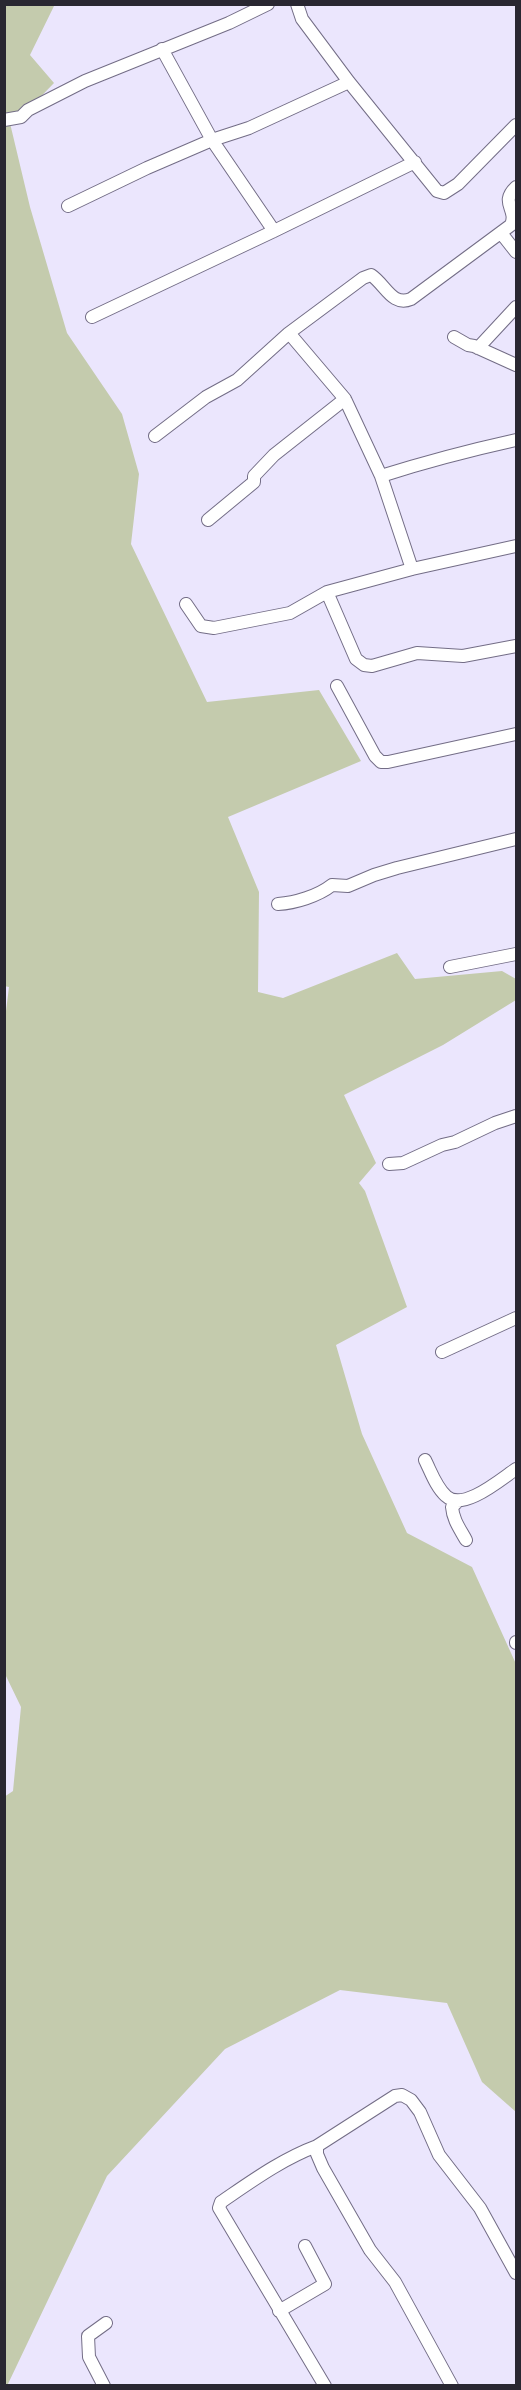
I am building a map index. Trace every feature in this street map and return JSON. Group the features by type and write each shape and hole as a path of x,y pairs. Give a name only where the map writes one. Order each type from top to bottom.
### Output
{"street":[{"path":"4,120 21,117 28,110 85,81 229,23 268,4"},
{"path":"297,4 302,19 349,82 437,191 444,193 458,184 516,125"},
{"path":"162,49 212,140 274,231"},
{"path":"68,206 212,140 249,128 349,82"},
{"path":"92,317 415,162"},
{"path":"155,436 206,397 237,380 289,333 363,278 372,275 397,300 404,302 411,299 511,225 513,221 508,200 516,187"},
{"path":"501,233 516,252"},
{"path":"478,348 516,307"},
{"path":"289,333 345,399 381,476 412,569"},
{"path":"454,337 516,365"},
{"path":"208,520 254,482 254,476 274,455 345,399"},
{"path":"381,476 427,461 516,440"},
{"path":"186,604 201,626 214,628 290,613 327,592 412,569 516,546"},
{"path":"327,592 356,659 364,665 372,666 417,653 463,656 516,646"},
{"path":"337,686 375,756 381,762 516,734"},
{"path":"278,904 290,903 324,891 332,885 348,886 398,868 516,839"},
{"path":"450,967 516,954"},
{"path":"389,1164 403,1163 516,1116"},
{"path":"442,1352 516,1318"},
{"path":"425,1460 439,1488 448,1498 457,1502"},
{"path":"466,1540 455,1521 452,1506 485,1491 516,1469"},
{"path":"325,2385 219,2208 221,2202 297,2154 317,2146 396,2096 402,2095 411,2100 420,2112 439,2155 480,2208 516,2273"},
{"path":"317,2146 317,2154 323,2168 370,2250 395,2282 452,2385"},
{"path":"279,2311 325,2284 305,2246"},
{"path":"104,2385 89,2357 88,2336 106,2323"}],"green space":[{"path":"55,4 30,55 54,83 21,117 9,119 30,207 67,333 122,414 139,474 131,544 207,702 319,690 361,761 228,817 259,892 258,992 283,998 397,953 415,979 502,971 516,979 516,1000 443,1045 344,1095 376,1163 359,1183 365,1191 407,1307 336,1345 362,1434 407,1533 472,1567 516,1664 516,2112 482,2082 447,2003 340,1990 225,2049 107,2176 7,2386 4,2385 4,1797 13,1791 21,1707 5,1674 4,1027 9,987 4,986 4,5"}]}
